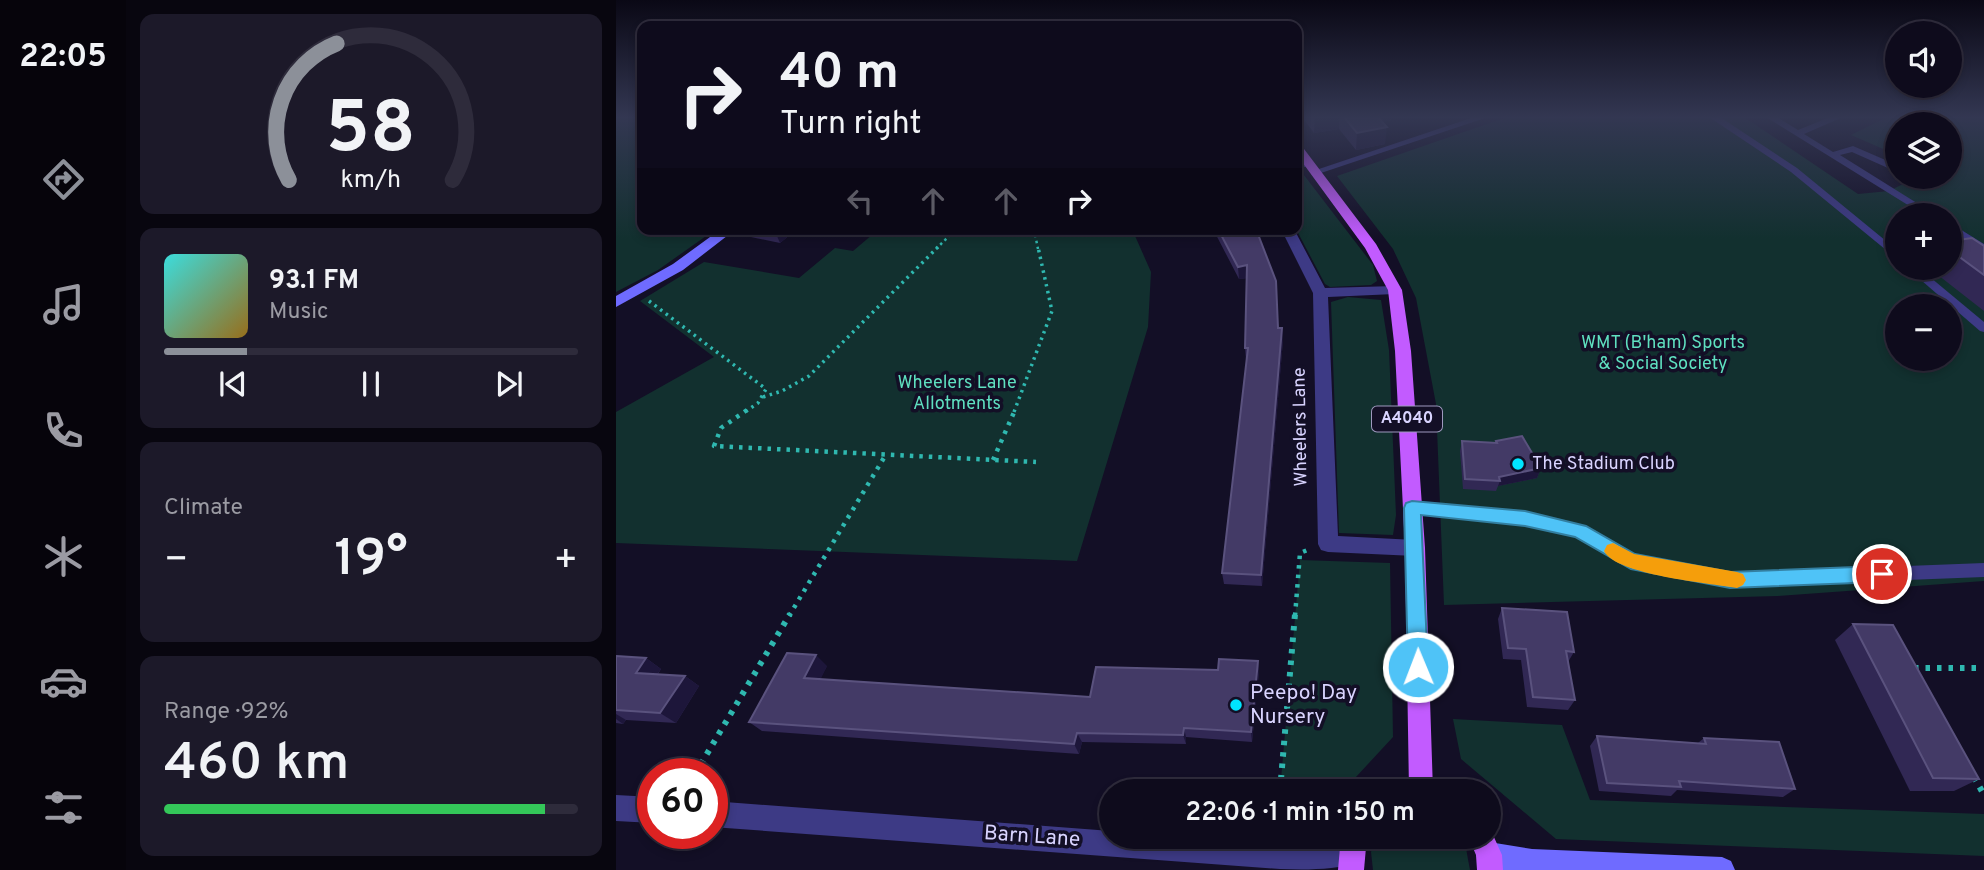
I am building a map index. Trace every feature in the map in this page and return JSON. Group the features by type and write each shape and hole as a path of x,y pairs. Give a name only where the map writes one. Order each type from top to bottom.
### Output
{"main road":[{"name":"A4040","path":"1307,167 1371,247 1395,290 1403,351 1415,548 1422,779"},
{"path":"616,302 678,267 722,235"},
{"path":"1486,854 1531,862 1722,870"}],"street":[{"name":"Wheelers Lane","path":"1291,235 1320,293 1328,544"},
{"path":"1320,293 1395,290"},
{"path":"1328,544 1415,548"},
{"path":"616,808 637,809"},
{"name":"Barn Lane","path":"728,815 1280,856 1323,857 1352,853"}],"lane":[{"path":"1307,167 1340,158"},
{"path":"1775,158 1794,170 1885,246"},
{"path":"1834,158 1911,203"},
{"path":"1962,234 1984,249"},
{"path":"1926,280 1984,328"},
{"path":"1412,508 1525,519 1580,531 1631,561 1730,580 1984,570"}],"path":[{"path":"762,397 782,391 809,376 950,235"},
{"path":"992,460 1029,377 1052,311 1035,235"},
{"path":"636,292 766,389 758,403 721,428 714,446 1036,462"},
{"path":"705,758 884,456"},
{"path":"1281,779 1300,553 1328,544"},
{"path":"1920,678 1913,666 1977,668"},
{"path":"1971,772 1984,795"}],"green space":[{"path":"616,158 637,158 637,235 708,235 658,270 616,292"},
{"name":"WMT (B'ham) Sports & Social Society","path":"1390,158 1804,158 1858,194 1893,189 1962,189 1962,158 1984,158 1984,581 1778,596 1444,605 1436,404 1416,298 1393,249 1337,176"},
{"path":"1302,173 1373,265 1377,281 1371,285 1330,287 1325,284 1299,235 1302,235"},
{"name":"Wheelers Lane Allotments","path":"872,235 1135,235 1151,272 1148,327 1077,561 616,543 616,412 714,357 640,301 704,262 799,278 835,248 853,251"},
{"path":"1348,297 1381,300 1389,350 1396,515 1393,535 1339,533 1331,302"},
{"path":"1300,560 1390,563 1393,737 1354,779 1281,779"},
{"path":"1453,719 1562,725 1590,800 1984,814 1984,856 1556,839 1501,793 1501,779 1485,779 1461,759"},
{"path":"1372,849 1466,849 1470,870 1373,870"}],"building":[{"path":"1221,235 1258,235 1276,281 1278,328 1282,328 1261,575 1222,573 1248,348 1245,348 1247,265 1238,267"},
{"path":"1972,238 1984,246 1984,275 1962,259 1962,239"},
{"path":"1522,436 1541,468 1499,477 1500,481 1465,479 1462,441 1497,443 1496,441"},
{"path":"1502,608 1567,612 1574,652 1566,651 1575,700 1533,697 1526,649 1508,648"},
{"path":"1853,624 1893,625 1979,779 1933,778"},
{"path":"787,653 816,655 804,678 1090,697 1096,667 1218,670 1219,659 1258,661 1251,732 1184,728 1183,735 1077,733 1074,744 749,722"},
{"path":"616,656 646,658 636,673 685,676 660,713 616,710"},
{"path":"1597,736 1706,744 1704,738 1779,742 1795,789 1679,781 1681,787 1607,783"}],"slow traffic":[{"path":"1613,551 1631,561 1737,580"}],"place":[{"name":"The Stadium Club","path":"1518,464"},
{"name":"Peepo! Day Nursery","path":"1236,705"}],"route":[{"path":"1418,667 1412,508 1525,519 1580,531 1631,561 1730,580 1882,574"}]}
